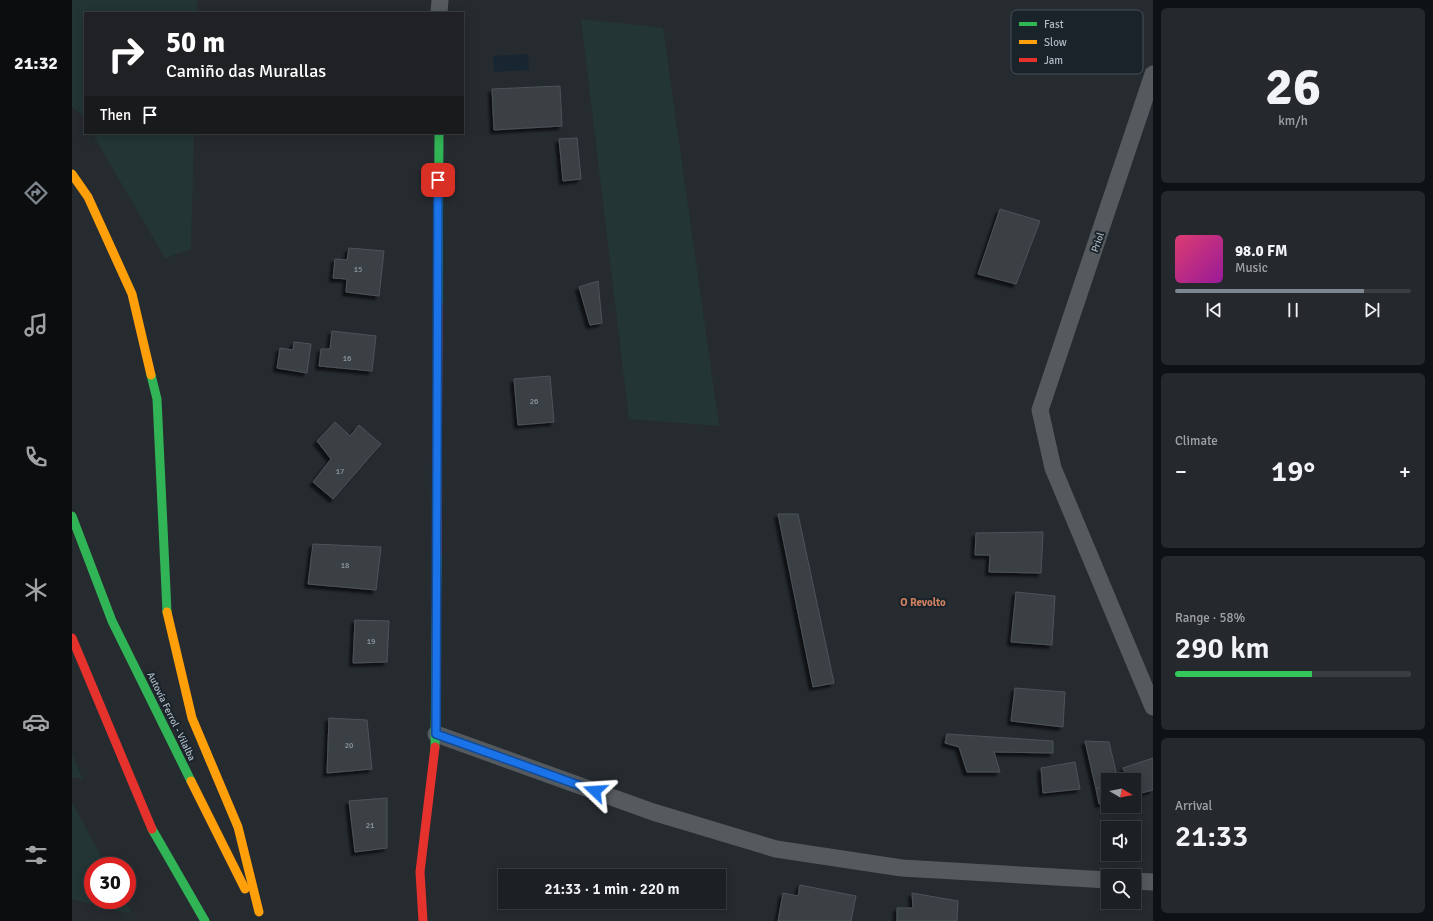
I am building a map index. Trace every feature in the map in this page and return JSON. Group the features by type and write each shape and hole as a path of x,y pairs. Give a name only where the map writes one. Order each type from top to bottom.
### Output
{"main road":[{"path":"423,921 420,872 436,734 439,134"},
{"path":"72,174 88,196 132,294 157,399 167,613 192,718 238,827 259,912"},
{"name":"Autovía Ferrol - Vilalba","path":"72,516 112,621 234,868 264,921"},
{"path":"72,638 155,837 205,921"},
{"path":"72,655 100,706"}],"street":[{"path":"439,12 440,0"},
{"name":"Priol","path":"1153,74 1040,410 1053,468 1153,707"},
{"path":"436,734 653,812 776,849 902,868 1101,880"},
{"path":"1141,881 1153,882"}],"shaded area":[{"path":"72,0 197,0 197,12 84,12 84,119 82,115 72,107"},
{"path":"581,19 663,28 719,426 629,419"},
{"path":"93,134 194,134 191,249 165,258"},
{"path":"72,755 83,779 72,777"},
{"path":"72,802 101,857 84,857 84,902 72,899"},
{"path":"112,909 130,909 132,914"}],"water":[{"path":"528,54 529,70 494,72 493,56"}],"building":[{"path":"560,86 562,126 494,130 492,89"},
{"path":"577,138 581,179 563,181 559,139"},
{"path":"1000,209 1040,221 1016,284 978,274"},
{"path":"349,248 384,251 379,296 346,292 347,279 333,278 335,259 347,260"},
{"path":"598,281 602,323 590,325 579,287"},
{"path":"332,331 376,336 372,371 319,366 321,349 330,349"},
{"path":"294,342 311,344 307,373 277,368 280,348 293,350"},
{"path":"550,376 554,422 518,425 514,379"},
{"path":"335,422 350,436 359,425 381,444 333,499 313,482 331,459 317,441"},
{"path":"778,514 798,514 834,683 813,687"},
{"path":"1043,532 1041,573 989,572 990,555 975,555 976,533"},
{"path":"313,544 381,547 376,590 308,584"},
{"path":"1016,592 1055,596 1052,645 1011,642"},
{"path":"355,620 389,621 387,662 353,663"},
{"path":"1015,688 1065,692 1063,727 1011,721"},
{"path":"329,718 367,720 372,769 327,773"},
{"path":"947,734 1053,741 1053,753 994,752 1000,772 967,772 959,747 945,743"},
{"path":"1085,741 1109,742 1116,773 1101,773 1101,787 1096,789"},
{"path":"1153,758 1153,790 1141,793 1141,773 1125,773 1123,768"},
{"path":"1075,762 1080,789 1043,793 1041,768"},
{"path":"1101,787 1101,804 1099,804 1096,789"},
{"path":"387,798 387,848 355,852 349,801"},
{"path":"800,885 856,896 851,921 778,921 783,893 798,896"},
{"path":"912,893 958,901 957,921 897,921 897,908 913,908"}],"traffic: fast":[{"path":"438,304 439,134"},
{"path":"151,375 157,399 167,612"},
{"path":"72,516 112,621 191,781"},
{"path":"435,747 437,554"},
{"path":"152,829 205,921"}],"traffic: slow":[{"path":"72,174 88,197 132,294 151,375"},
{"path":"167,612 192,718 238,827 259,912"},
{"path":"191,781 245,889"}],"traffic: jam":[{"path":"437,554 438,304"},
{"path":"72,638 152,829"},
{"path":"423,921 420,872 435,747"}],"district":[{"name":"O Revolto","path":"923,602"}],"route":[{"path":"438,180 436,734 595,791"}]}
